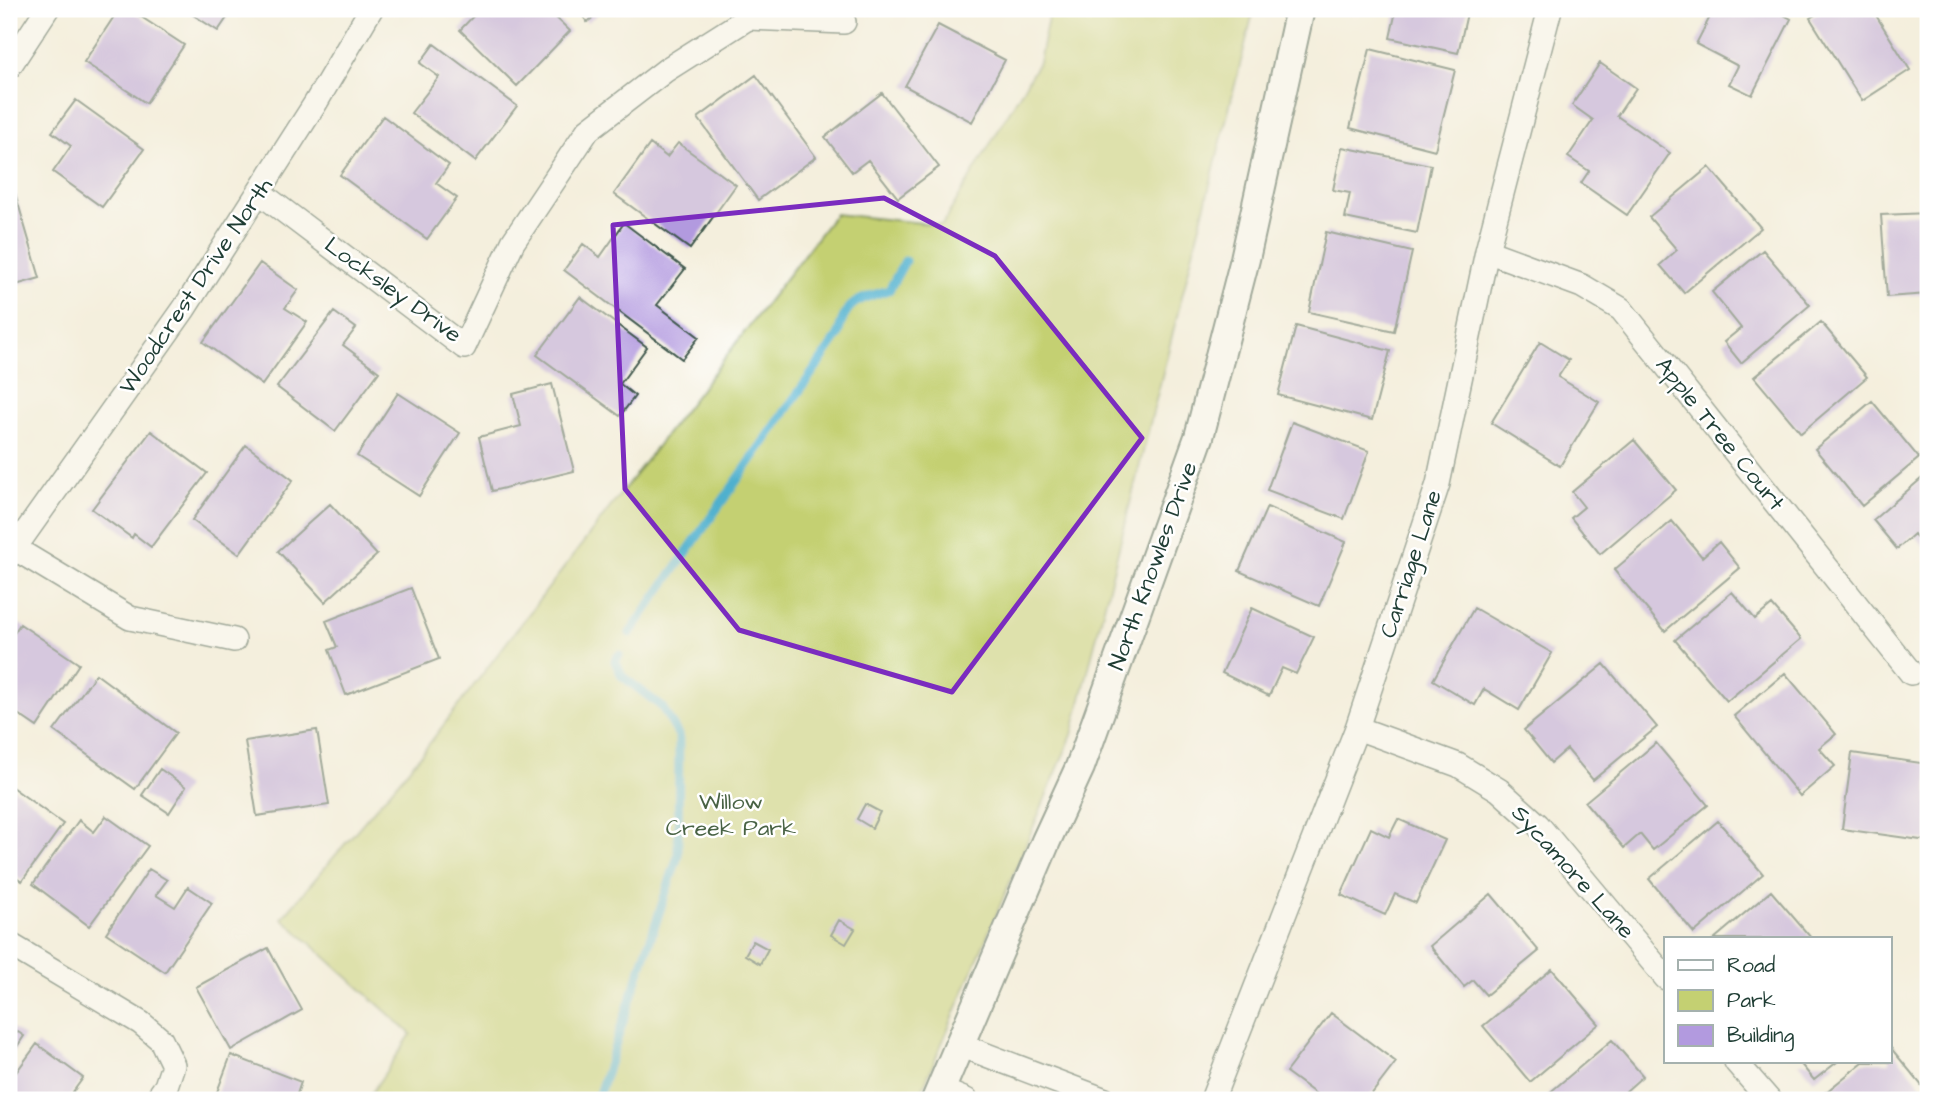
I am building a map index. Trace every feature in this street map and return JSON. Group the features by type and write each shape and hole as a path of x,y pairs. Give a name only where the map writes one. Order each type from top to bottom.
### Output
{"street":[{"path":"9,67 47,9"},
{"name":"Woodcrest Drive North","path":"11,550 184,309 315,104 371,9"},
{"name":"North Knowles Drive","path":"948,1097 960,1045 1080,767 1199,437 1245,259 1300,9"},
{"name":"Carriage Lane","path":"1212,1100 1357,727 1438,484 1487,251 1550,9"},
{"name":"Locksley Drive","path":"259,192 464,347 513,242 588,130 666,70 748,18 844,22"},
{"name":"Apple Tree Court","path":"1487,251 1582,286 1621,309 1911,673"},
{"path":"11,550 130,618 234,640"},
{"name":"Sycamore Lane","path":"1357,727 1458,765 1499,790 1538,825 1664,976"},
{"path":"9,944 141,1023 161,1040 173,1065 166,1086 156,1100"},
{"path":"960,1045 1105,1100"},
{"path":"1739,1064 1769,1100"}],"highlighted area":[{"path":"884,198 995,256 1142,438 952,692 739,630 625,489 613,225"}],"green space":[{"name":"Willow Creek Park","path":"1050,9 1254,9 1072,735 918,1100 367,1100 411,1034 282,918 419,757 835,214 942,225 1039,62"}],"building":[{"path":"119,9 129,9 184,45 146,103 84,62"},
{"path":"184,9 233,9 218,31"},
{"path":"480,9 547,9 570,31 517,86 460,30"},
{"path":"578,9 605,9 587,22"},
{"path":"1390,9 1468,9 1458,53 1390,38 1396,11"},
{"path":"1714,9 1773,9 1791,19 1752,95 1729,84 1738,66 1696,44"},
{"path":"1825,9 1872,9 1910,70 1862,101 1810,18"},
{"path":"938,25 1005,60 972,122 905,86"},
{"path":"434,44 517,106 475,161 411,113 439,77 420,63"},
{"path":"1370,49 1455,70 1435,150 1350,128"},
{"path":"1600,63 1636,88 1617,116 1670,153 1627,215 1581,183 1589,171 1568,157 1593,120 1572,105"},
{"path":"756,75 816,157 758,200 698,118"},
{"path":"882,93 939,167 898,198 868,160 852,172 825,137"},
{"path":"76,100 144,149 102,207 53,172 71,146 52,132"},
{"path":"383,116 449,165 436,183 457,198 427,239 340,175"},
{"path":"678,143 736,185 690,249 614,194 650,144 667,157"},
{"path":"1342,147 1431,165 1417,233 1345,218 1350,193 1333,190"},
{"path":"1709,167 1761,228 1684,293 1660,265 1677,250 1649,217"},
{"path":"13,186 40,278 9,287 9,188"},
{"path":"1928,213 1928,294 1887,297 1881,215"},
{"path":"624,223 685,269 657,305 699,337 682,359 564,270 583,244 600,257"},
{"path":"1326,232 1412,252 1394,331 1309,312"},
{"path":"1763,250 1810,305 1741,363 1724,342 1741,328 1712,292"},
{"path":"260,263 298,290 285,308 307,322 262,385 203,342"},
{"path":"580,297 647,347 620,384 635,396 620,416 537,355"},
{"path":"334,312 356,328 343,345 379,372 335,431 277,387"},
{"path":"1821,322 1867,377 1801,433 1754,377"},
{"path":"1296,326 1390,351 1372,420 1278,395"},
{"path":"1540,342 1569,360 1558,377 1599,402 1560,466 1491,423"},
{"path":"552,384 574,471 492,491 479,437 521,426 513,394"},
{"path":"398,393 460,433 419,496 357,456"},
{"path":"1872,401 1919,458 1862,506 1815,449"},
{"path":"1292,422 1369,451 1344,519 1267,490"},
{"path":"151,431 207,473 151,547 134,534 132,538 92,509"},
{"path":"1634,440 1676,490 1600,554 1571,518 1584,507 1572,492"},
{"path":"246,445 293,480 239,554 192,520"},
{"path":"1928,473 1928,551 1914,534 1897,549 1873,520"},
{"path":"330,504 377,555 325,602 278,551"},
{"path":"1267,507 1346,542 1319,606 1239,571"},
{"path":"1672,521 1702,557 1719,542 1740,568 1665,631 1614,570"},
{"path":"411,588 439,659 346,695 329,650 337,647 326,621"},
{"path":"1732,592 1755,619 1772,605 1801,639 1727,701 1675,640"},
{"path":"1252,608 1314,637 1296,674 1282,668 1269,696 1222,673"},
{"path":"1474,608 1552,653 1519,710 1484,689 1475,705 1433,680"},
{"path":"20,624 79,664 37,727 9,708 9,641"},
{"path":"1604,664 1657,727 1593,780 1567,749 1551,763 1524,730"},
{"path":"1785,673 1836,734 1819,748 1835,766 1800,796 1734,716"},
{"path":"96,674 176,733 135,789 54,731"},
{"path":"317,730 329,805 257,816 245,741"},
{"path":"1656,743 1708,805 1653,850 1640,834 1624,848 1585,802"},
{"path":"1852,753 1928,764 1928,841 1842,829"},
{"path":"160,769 186,787 169,813 142,795"},
{"path":"9,785 63,824 22,881 9,872"},
{"path":"865,804 880,812 872,828 857,819"},
{"path":"106,816 148,846 89,926 33,884 79,820 94,832"},
{"path":"1398,819 1445,840 1416,903 1395,894 1385,915 1341,895 1371,828 1389,837"},
{"path":"1718,821 1763,874 1694,933 1649,879"},
{"path":"149,869 167,880 156,895 175,907 188,887 212,903 165,972 106,933"},
{"path":"1771,891 1810,937 1716,937"},
{"path":"1491,894 1539,951 1486,995 1473,980 1464,987 1430,946"},
{"path":"839,920 855,929 846,944 831,935"},
{"path":"753,941 768,949 760,964 745,955"},
{"path":"268,948 302,1010 231,1050 196,987"},
{"path":"1552,969 1599,1024 1530,1082 1483,1026"},
{"path":"1331,1013 1396,1062 1367,1100 1318,1100 1320,1097 1286,1072"},
{"path":"9,1026 24,1036 9,1059"},
{"path":"1612,1040 1643,1076 1626,1091 1634,1100 1553,1100 1548,1094"},
{"path":"37,1044 83,1078 67,1100 9,1100 9,1082"},
{"path":"1892,1049 1928,1096 1923,1100 1831,1100 1825,1093 1861,1064 1892,1064"},
{"path":"231,1055 301,1082 295,1100 214,1100"},
{"path":"1801,1064 1834,1064 1814,1080"}],"waterway":[{"path":"630,633 838,336 844,315 861,300 889,290 905,261"},
{"path":"597,1100 678,856 679,736 662,707 622,676 615,661 619,655"}]}
